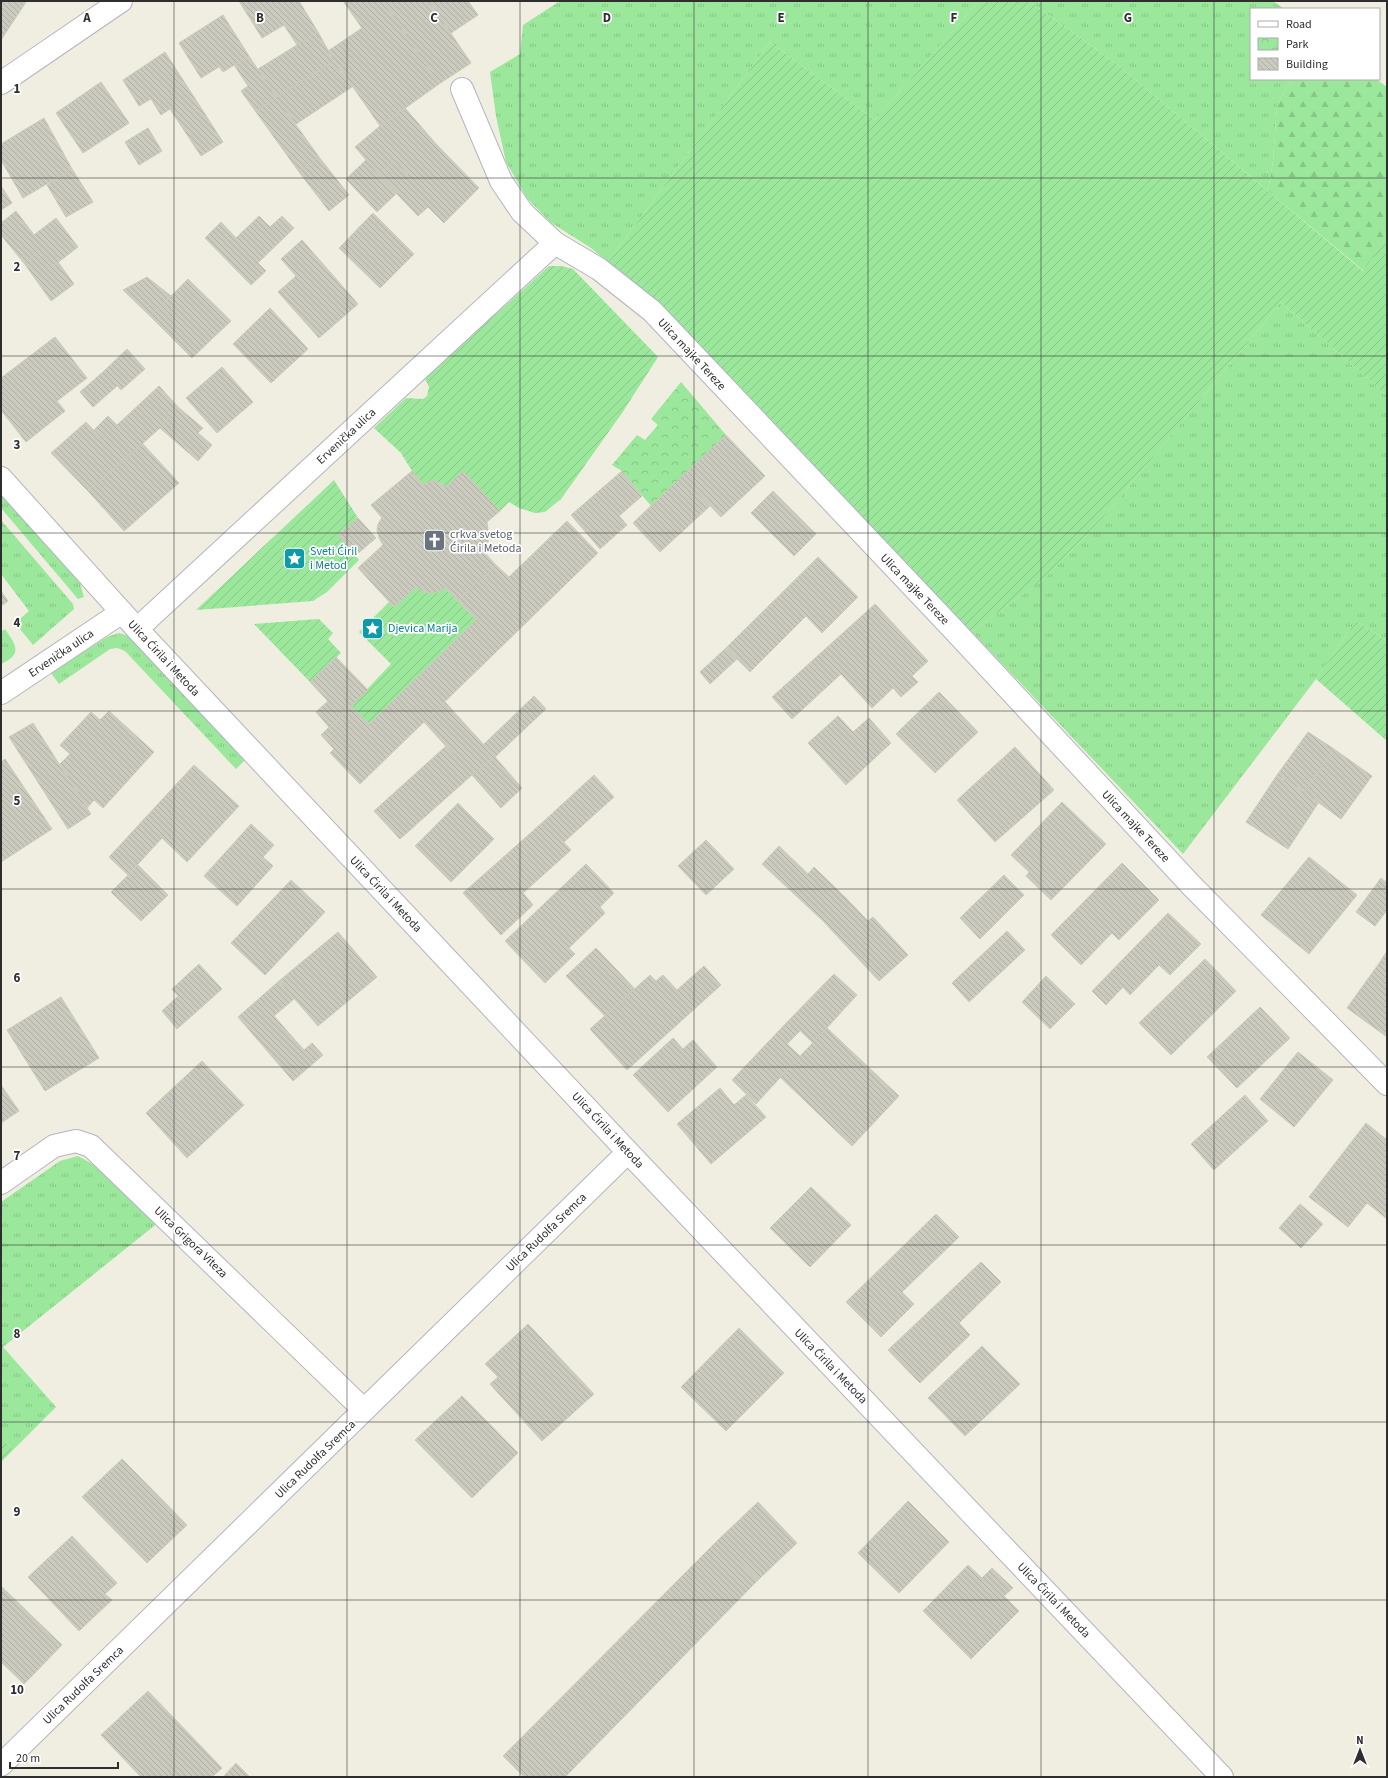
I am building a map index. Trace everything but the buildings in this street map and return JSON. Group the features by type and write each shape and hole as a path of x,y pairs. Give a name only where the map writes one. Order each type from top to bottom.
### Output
{"street":[{"path":"1,83 121,1"},
{"name":"Ulica majke Tereze","path":"462,89 500,181 522,212 555,243 599,269 652,311 952,628 1191,885 1387,1084"},
{"name":"Ervenička ulica","path":"137,629 555,243"},
{"name":"Ulica Ćirila i Metoda","path":"1,478 137,629 628,1152 1222,1777"},
{"name":"Ervenička ulica","path":"1,693 122,612"},
{"name":"Ulica Grigora Viteza","path":"1,1183 54,1146 76,1141 91,1146 364,1410"},
{"name":"Ulica Rudolfa Sremca","path":"1,1765 628,1152"}],"green space":[{"path":"560,1 979,1 875,120 770,42 608,262 591,248 550,222 527,198 506,162 496,116 490,72 520,54 523,25"},
{"path":"979,1 1029,1 1117,64 1363,271 1387,236 1387,396 1281,302 1102,519 1046,577 972,632 772,426 641,288 608,262 770,42 875,120"},
{"path":"1029,1 1273,1 1283,8 1250,8 1250,80 1291,80 1277,105 1273,161 1268,191 1117,64"},
{"path":"1291,80 1377,80 1387,87 1387,236 1364,271 1268,191 1273,161 1277,105"},
{"path":"549,266 561,266 573,269 658,357 622,413 561,499 545,512 535,513 519,508 509,502 500,511 438,482 429,482 423,485 401,453 374,428 406,398 423,399 427,396 429,387 425,379"},
{"path":"1281,302 1387,396 1387,641 1356,621 1316,679 1183,854 972,632 1046,577 1102,519"},
{"path":"681,382 726,435 651,506 622,471 612,465 637,435 645,440 658,425 651,419"},
{"path":"334,480 358,518 339,535 359,560 327,592 313,601 196,610"},
{"path":"1,490 80,583 84,597 78,599 1,508"},
{"path":"1,520 73,604 74,609 33,645 15,623 29,611 1,574"},
{"path":"416,587 427,592 445,588 476,620 369,724 351,706 391,664 359,632 389,602 394,607"},
{"path":"319,619 333,633 328,639 341,653 310,682 254,624"},
{"path":"1356,621 1387,641 1387,741 1316,679"},
{"path":"5,629 14,644 15,653 12,657 1,664 1,632"},
{"path":"119,633 129,636 247,758 236,769 125,651 117,648 110,649 59,684 51,673 107,637"},
{"path":"78,1156 105,1171 159,1222 3,1347 56,1407 13,1450 1,1436 1,1202 60,1161"},
{"path":"1,1436 13,1450 1,1462"}],"place":[{"name":"crkva svetog Ćirila i Metoda","path":"434,541"},
{"name":"Sveti Ćiril i Metod","path":"295,558"},
{"name":"Djevica Marija","path":"372,628"}]}
